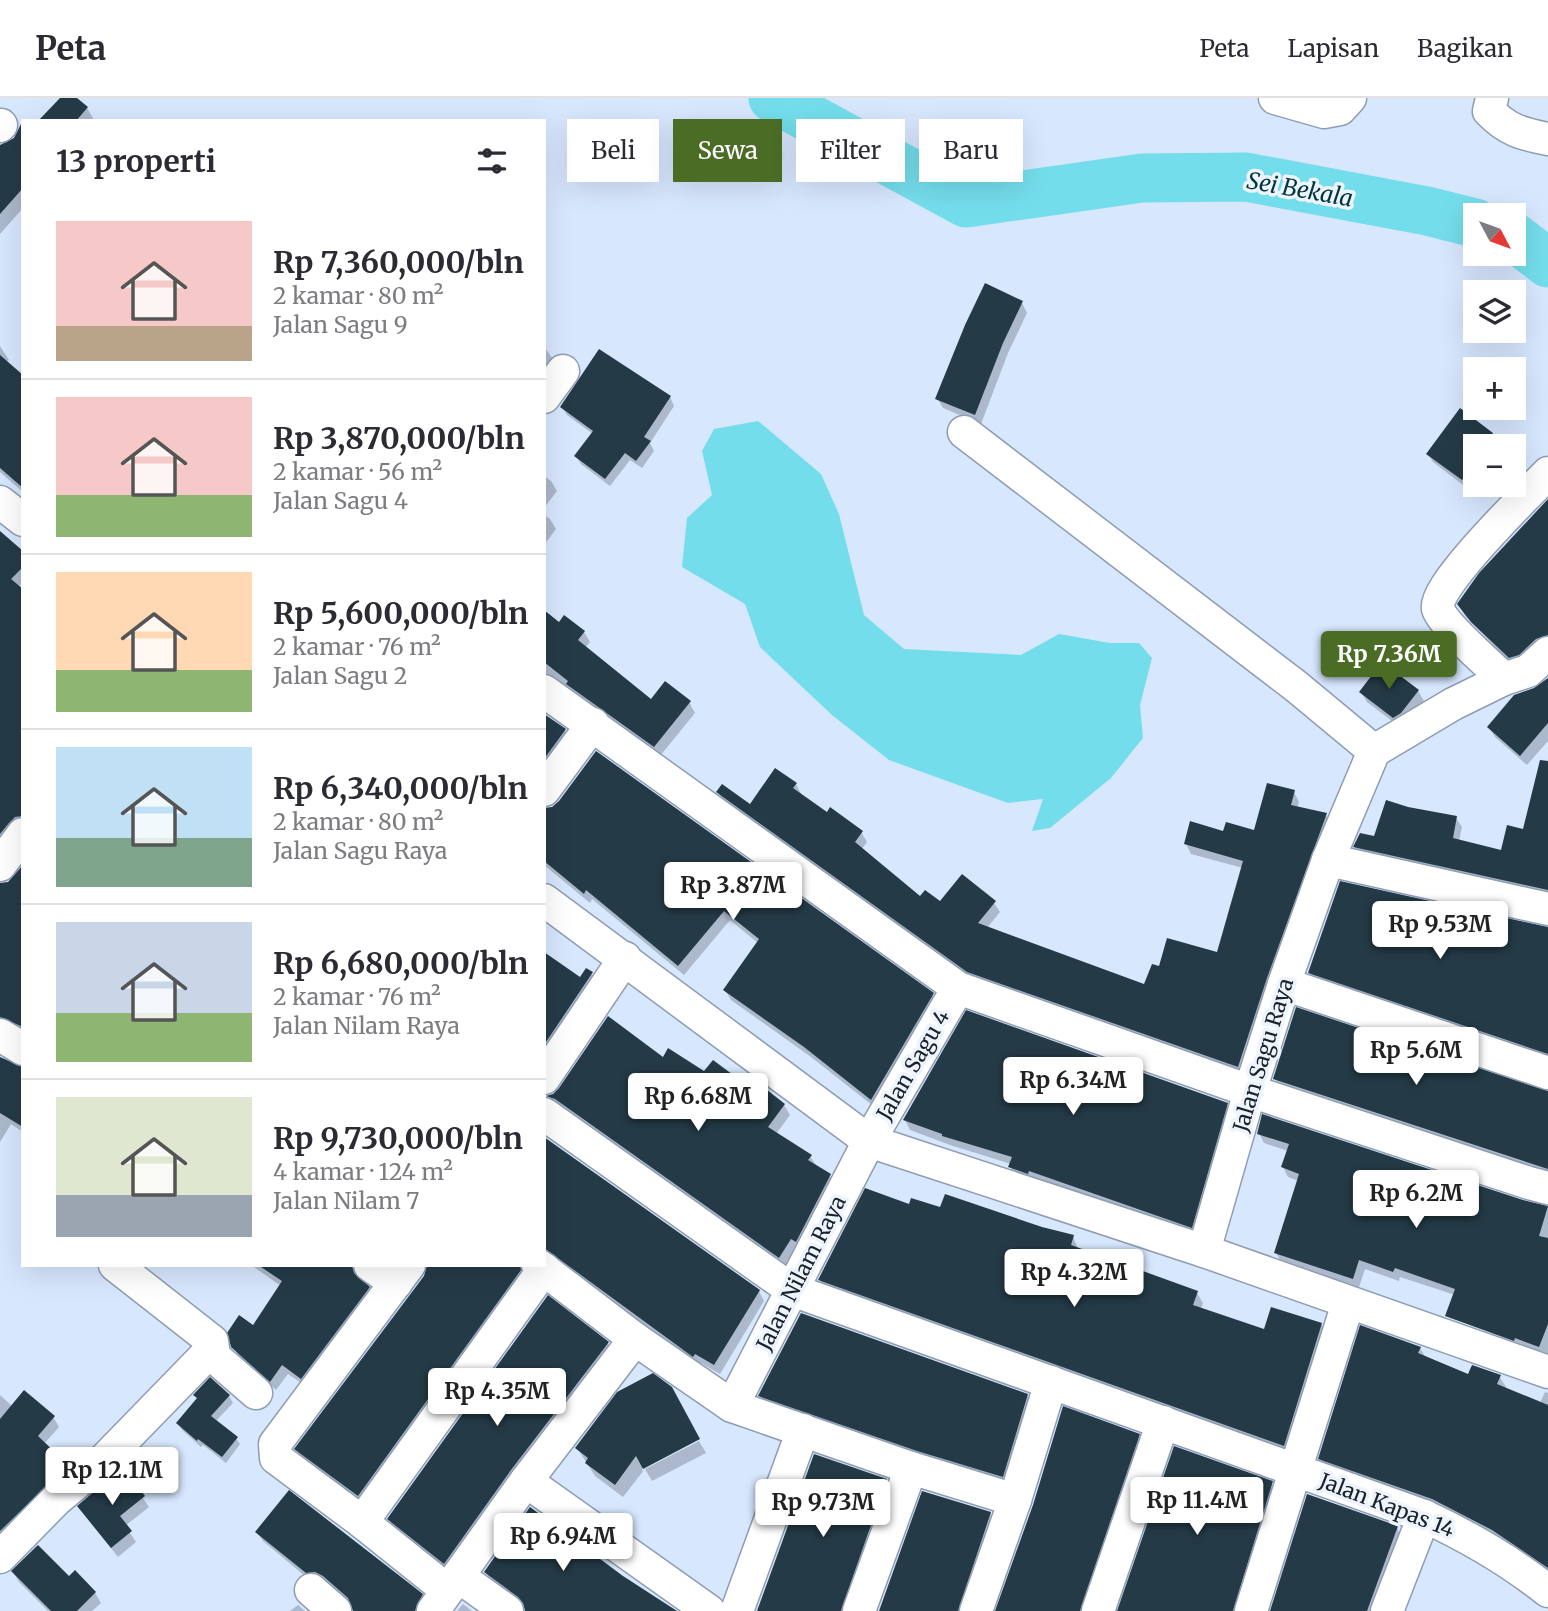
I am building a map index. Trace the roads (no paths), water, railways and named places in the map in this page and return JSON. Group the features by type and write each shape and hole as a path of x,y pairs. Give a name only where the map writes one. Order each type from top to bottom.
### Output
{"street":[{"path":"1275,98 1324,111 1340,109 1350,98"},
{"path":"1492,98 1489,111 1502,124 1521,134 1548,139"},
{"path":"546,394 563,371"},
{"path":"964,432 1297,687 1374,751 1453,704 1504,679 1528,671 1548,653"},
{"path":"1504,679 1447,622 1438,609 1438,597 1459,568 1548,473"},
{"path":"0,502 21,518"},
{"path":"546,692 958,988 1250,1091 1548,1188"},
{"path":"546,787 593,724"},
{"name":"Jalan Sagu Raya","path":"1204,1251 1284,984 1328,860 1374,751"},
{"path":"0,865 21,837"},
{"path":"1328,860 1548,909"},
{"path":"546,901 869,1141 1204,1251 1548,1372"},
{"path":"546,1075 625,958"},
{"path":"1284,984 1548,1073"},
{"name":"Jalan Sagu 4","path":"869,1141 958,988"},
{"name":"Jalan Kapas 14","path":"546,1115 792,1290 1424,1516 1465,1535 1516,1565 1548,1591"},
{"name":"Jalan Nilam Raya","path":"732,1406 869,1141"},
{"path":"0,1557 56,1500 105,1459 213,1348 212,1341 118,1267"},
{"path":"376,1267 402,1274 275,1444 276,1458 362,1522 446,1592 507,1611"},
{"path":"362,1522 541,1267 635,1339 732,1406 911,1468 1015,1500"},
{"path":"1251,1611 1348,1303"},
{"path":"446,1592 526,1480 635,1339"},
{"path":"210,1353 256,1394"},
{"path":"976,1611 1015,1500 1051,1382"},
{"path":"1098,1611 1163,1422"},
{"path":"737,1611 803,1430"},
{"path":"859,1611 911,1468"},
{"path":"526,1480 709,1611"},
{"path":"1387,1611 1424,1516"},
{"path":"311,1590 335,1611"}],"water":[{"path":"758,421 821,474 839,514 864,615 904,649 1021,655 1059,634 1110,643 1139,643 1152,658 1140,705 1143,738 1111,778 1050,828 1032,831 1043,799 1008,803 889,760 832,715 760,647 745,604 682,567 687,518 712,495 702,451 714,429"}],"waterway":[{"name":"Sei Bekala","path":"773,98 966,203 1142,178 1246,177 1463,220"},
{"name":"Sei Bekala","path":"1526,246 1548,263"}]}
